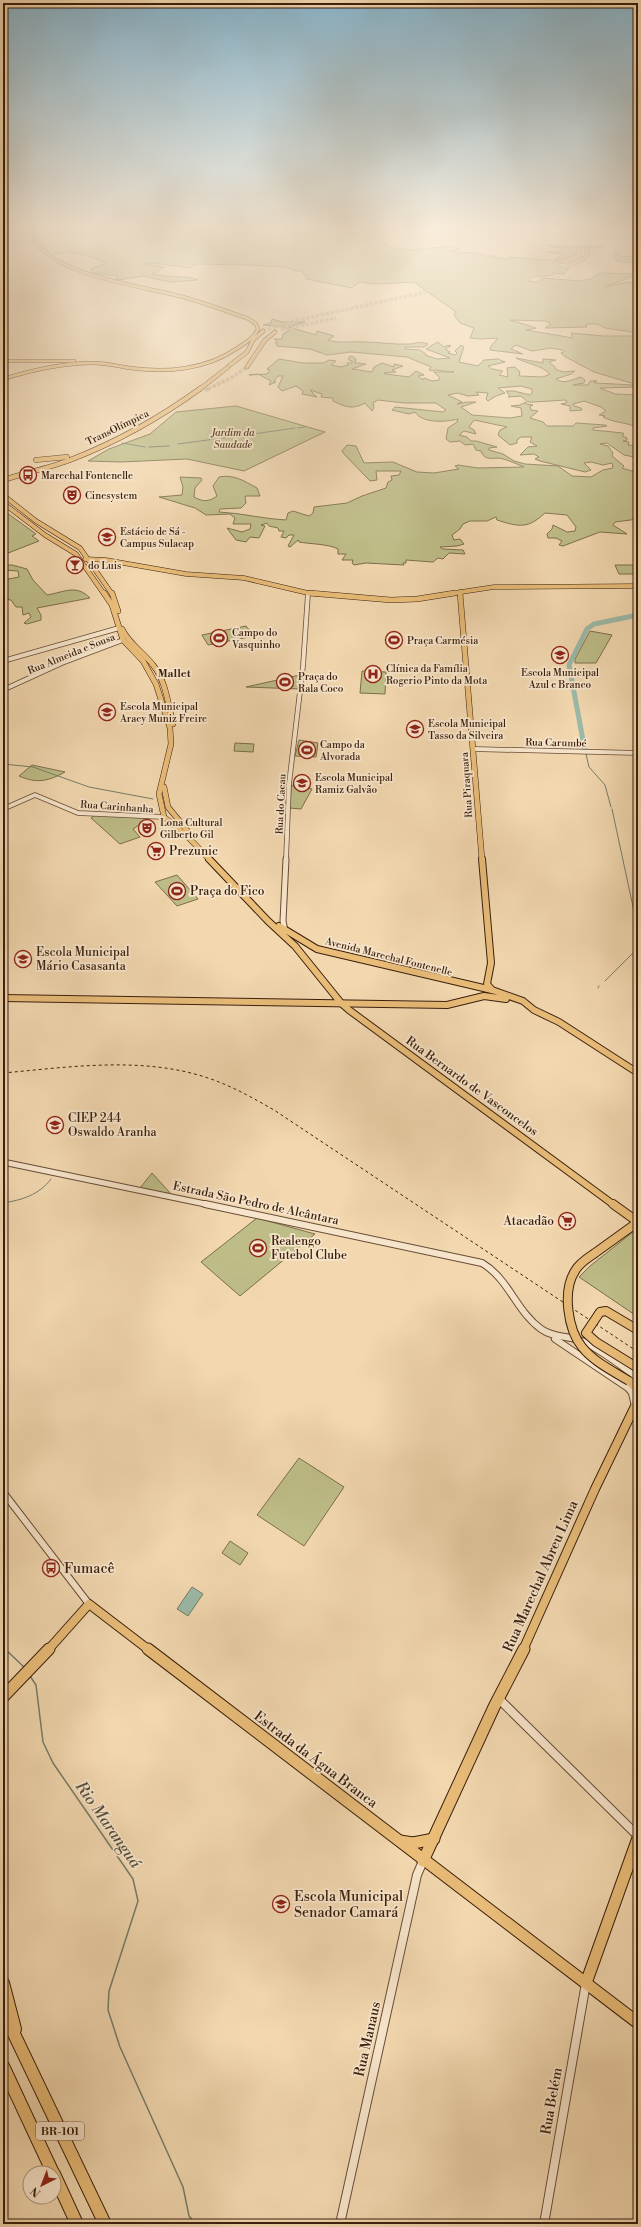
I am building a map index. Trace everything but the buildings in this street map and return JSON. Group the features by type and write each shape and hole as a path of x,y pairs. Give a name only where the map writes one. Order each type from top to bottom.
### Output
{"highway":[{"name":"TransOlímpica","path":"3,485 42,473 69,462 160,416 218,376 247,352 253,340 261,333"},
{"path":"246,367 254,358 260,343 274,333"},
{"path":"209,382 207,377 218,376"},
{"name":"TransOlímpica","path":"3,480 63,462 76,461 152,424 205,390"},
{"path":"36,460 72,456 120,437"},
{"path":"3,1983 12,2012 16,2038"},
{"name":"BR-101","path":"3,2011 105,2224"},
{"name":"BR-101","path":"3,2066 50,2165"},
{"path":"3,2073 12,2087"},
{"name":"BR-101","path":"62,2191 77,2224"}],"main road":[{"path":"3,361 61,361 108,364 141,369 167,369 196,366 223,357 254,333"},
{"path":"3,379 38,369 78,363 100,362 156,369 190,366 223,357"},
{"path":"61,361 68,363 64,366"},
{"name":"Avenida Marechal Fontenelle","path":"3,495 28,515 82,551 90,559 100,577 113,593 123,632 142,651 155,668 166,689 165,700 171,744 159,794 164,817"},
{"name":"Avenida Marechal Fontenelle","path":"3,503 45,535 76,554 92,579 104,593 114,611 123,640 148,668 165,700 175,740 172,759 164,785 164,795 168,808 174,818 274,922 285,931 317,949 496,992"},
{"path":"76,554 90,559 106,560 186,574 244,578 308,593 401,600 517,586 638,586"},
{"path":"92,579 100,577"},
{"name":"Rua Piraquara","path":"460,592 491,963 487,984 496,992"},
{"path":"104,593 113,593"},
{"path":"123,640 142,651"},
{"path":"168,808 169,814 164,817 188,837 268,921 304,956 308,949 317,949"},
{"path":"295,946 301,946 303,942"},
{"name":"Rua Bernardo de Vasconcelos","path":"304,956 340,1003 396,1046 638,1222"},
{"path":"471,986 488,976"},
{"path":"3,998 447,1005 482,997 496,992 559,1022 638,1073"},
{"path":"349,1010 349,1006 354,1003"},
{"path":"638,1222 576,1268 570,1280 568,1290 574,1334 579,1344 587,1353 629,1381 638,1390"},
{"path":"638,1330 606,1311 600,1312 586,1333 596,1342 638,1368"},
{"name":"Rua Marechal Abreu Lima","path":"423,1862 499,1699 536,1625 595,1489 637,1403"},
{"path":"3,1697 31,1670 89,1604"},
{"name":"Estrada da Água Branca","path":"89,1604 398,1841 423,1862 638,2022"},
{"path":"586,1983 638,1837"},
{"path":"398,1841 414,1843 434,1839"}],"street":[{"name":"Rua do Cacau","path":"285,931 283,921 289,792 301,689 308,593"},
{"path":"3,661 119,628"},
{"name":"Rua Almeida e Sousa","path":"3,690 68,661 123,640"},
{"name":"Rua Carumbé","path":"474,749 638,752"},
{"name":"Rua Carinhanha","path":"3,809 25,798 37,795 78,813 164,817"},
{"path":"274,922 283,921"},
{"name":"Estrada São Pedro de Alcântara","path":"3,1162 482,1262 494,1270 532,1322 550,1335"},
{"path":"550,1335 562,1340 576,1339 585,1342 638,1378"},
{"name":"Rua Marechal Abreu Lima","path":"550,1335 628,1388 637,1403"},
{"path":"580,1356 575,1347 579,1342 585,1342"},
{"name":"Estrada da Água Branca","path":"3,1492 89,1604"},
{"path":"499,1699 638,1837"},
{"name":"Rua Manaus","path":"340,2224 417,1875 423,1862"},
{"name":"Rua Belém","path":"544,2224 586,1983"}],"green space":[{"path":"285,333 309,333 316,335 317,333 324,333 334,336 328,340 341,342 399,344 425,343 428,344 424,347 405,347 405,349 420,350 426,354 425,355 437,359 450,358 426,349 438,342 444,347 448,345 451,346 445,349 450,352 448,353 455,355 457,353 455,351 461,345 464,347 459,362 478,366 484,360 498,359 505,362 488,366 492,369 503,371 499,375 508,377 507,368 515,367 520,372 519,376 543,377 550,374 538,367 516,358 543,363 543,359 556,360 549,362 555,367 555,369 563,372 575,371 571,374 556,379 562,382 581,377 585,380 584,383 573,385 588,385 590,381 594,381 595,383 633,385 635,387 600,388 615,394 638,395 638,428 599,415 606,411 601,407 584,401 573,404 582,410 570,411 570,406 561,404 566,403 567,401 565,400 528,402 521,396 508,397 510,396 506,391 514,391 530,395 532,393 532,389 521,386 498,388 505,393 488,401 486,399 488,393 476,392 479,395 468,396 458,393 448,395 462,402 457,404 476,402 461,407 472,415 510,418 522,416 521,408 511,406 520,405 526,402 526,404 533,405 530,406 531,410 538,411 530,418 543,422 547,426 573,426 576,423 605,425 607,426 593,428 593,430 623,433 624,434 622,436 627,438 627,440 623,441 629,442 628,445 638,446 638,460 635,460 634,457 624,455 607,443 600,444 608,446 613,453 612,456 624,466 622,468 638,473 638,519 615,522 613,525 627,534 600,532 563,546 559,545 562,541 556,538 548,538 547,534 552,529 553,525 567,532 575,531 576,527 567,515 545,513 533,522 523,525 511,524 497,520 496,517 487,521 470,521 463,524 460,529 452,535 454,540 460,539 464,544 440,547 443,549 463,550 465,554 449,553 443,559 438,558 433,562 406,560 406,563 403,563 404,565 366,563 354,565 352,563 353,560 342,560 346,554 338,554 338,549 334,547 299,542 298,540 290,547 288,546 294,535 289,535 286,538 281,537 284,531 279,531 278,528 269,526 267,523 261,525 265,526 259,538 250,537 246,542 236,540 227,528 242,532 250,529 251,524 233,524 235,518 230,514 206,515 195,508 159,497 182,495 183,487 180,477 201,478 202,480 195,488 194,497 200,500 209,500 217,496 213,486 219,477 229,476 257,488 260,496 245,496 246,503 241,508 220,509 219,512 286,520 288,513 293,511 309,516 313,513 314,507 347,503 386,488 388,482 392,480 391,476 399,475 401,471 376,471 377,480 370,481 342,451 347,445 356,446 364,463 393,462 417,472 434,473 459,469 455,466 458,465 478,468 524,467 500,458 485,457 481,451 476,450 473,444 465,445 460,441 450,442 446,439 448,428 457,422 458,419 435,421 423,419 415,412 409,414 392,410 395,407 443,412 446,410 436,403 404,403 378,400 373,403 374,408 372,411 365,403 349,407 333,401 333,398 321,397 322,394 310,390 317,397 302,394 303,391 296,386 282,391 278,387 283,376 278,376 274,381 276,382 269,385 271,381 259,374 267,374 270,370 267,369 279,359 303,363 324,363 329,360 336,361 331,365 341,367 348,365 347,363 352,363 352,361 349,360 349,357 352,356 356,359 355,363 366,364 352,369 372,372 374,367 382,363 394,367 394,364 403,366 392,370 396,372 384,373 409,377 416,371 424,375 418,376 423,380 424,378 432,381 439,380 440,378 434,372 454,372 429,370 431,367 407,357 351,352 327,355 310,349 277,346 277,343 275,343 277,341 274,339 282,339 283,334","holes":["474,420 507,427 500,430 498,435 510,445 517,443 517,440 521,437 532,437 530,442 537,446 528,447 520,455 534,454 539,457 535,459 540,461 585,472 591,470 584,463 591,462 603,465 612,463 613,468 603,470 591,477 572,476 558,466 525,464 514,461 503,454 489,450 489,448 497,447 471,441 467,437 459,435 464,431 476,434 474,430 469,427"]},
{"path":"472,333 543,333 573,338 571,333 604,336 638,336 638,385 594,372 564,356 561,353 564,352 563,350 551,348 532,351 516,345 511,349 523,354 490,350 491,346 498,338 470,338"},
{"name":"Jardim da Saudade","path":"236,406 325,432 244,471 187,459 121,462 88,461 109,449 150,434 176,412"},
{"path":"3,510 36,534 32,536 39,541 3,555"},
{"path":"3,565 12,565 27,569 33,580 47,595 75,590 80,591 90,598 37,608 41,615 41,620 27,624 24,623 31,617 29,613 23,615 22,607 16,607 11,600 3,599 3,580 19,577 18,571 3,570"},
{"path":"615,565 638,565 638,574 619,574"},
{"path":"246,626 254,636 208,645 202,635"},
{"path":"590,631 612,635 596,663 575,663 575,659"},
{"path":"362,671 386,672 385,694 360,693"},
{"name":"Praça do Rala Coco","path":"300,675 300,689 246,687"},
{"name":"Campo da Alvorada","path":"299,740 318,743 316,757 295,756"},
{"path":"235,743 254,744 253,752 234,751"},
{"path":"32,765 65,772 54,778 37,781 19,776"},
{"path":"291,785 312,789 301,809 290,808"},
{"path":"95,815 150,818 133,829 140,837 120,844 91,818"},
{"name":"Praça do Fico","path":"177,875 198,899 177,906 155,882"},
{"path":"152,1173 171,1194 140,1188"},
{"name":"Realengo Futebol Clube","path":"257,1218 315,1234 240,1296 201,1262"},
{"path":"638,1228 638,1317 579,1277 590,1266"},
{"path":"299,1458 344,1487 304,1546 257,1515"},
{"path":"230,1541 248,1553 240,1565 222,1553"}],"shaded area":[{"path":"192,1587 203,1594 188,1616 177,1609"}],"waterway":[{"path":"298,428 305,427"},
{"path":"233,437 295,428"},
{"path":"178,444 230,437"},
{"path":"122,443 145,447"},
{"path":"149,447 169,446"},
{"path":"585,751 569,665 587,629 594,624 638,615"},
{"path":"586,754 589,767 605,785 611,807"},
{"path":"3,764 33,767 89,787 153,799"},
{"path":"612,809 635,916"},
{"path":"635,920 638,933"},
{"path":"605,981 638,948"},
{"path":"3,1203 30,1196 46,1185 51,1179"},
{"name":"Rio Maranguá","path":"5,1649 25,1668"},
{"name":"Rio Maranguá","path":"30,1676 36,1685 43,1742 53,1763 133,1879 138,1901 109,1991 108,2010 120,2047 183,2187 189,2216 196,2224"}],"tunnel":[{"path":"208,389 233,377 247,367"},
{"path":"205,390 210,388"}],"railway":[{"path":"3,1073 80,1066 132,1065 183,1071 208,1078 225,1085 274,1110 638,1352"}],"place":[{"name":"Marechal Fontenelle","path":"28,475"},
{"name":"Cinesystem","path":"72,495"},
{"name":"Estácio de Sá - Campus Sulacap","path":"107,537"},
{"name":"do Luis","path":"75,565"},
{"name":"Campo do Vasquinho","path":"219,638"},
{"name":"Praça Carmésia","path":"394,640"},
{"name":"Escola Municipal Azul e Branco","path":"560,655"},
{"name":"Clínica da Família Rogerio Pinto da Mota","path":"373,674"},
{"name":"Praça do Rala Coco","path":"285,682"},
{"name":"Escola Municipal Aracy Muniz Freire","path":"107,712"},
{"name":"Escola Municipal Tasso da Silveira","path":"415,729"},
{"name":"Campo da Alvorada","path":"307,750"},
{"name":"Escola Municipal Ramiz Galvão","path":"302,783"},
{"name":"Lona Cultural Gilberto Gil","path":"147,828"},
{"name":"Prezunic","path":"156,851"},
{"name":"Praça do Fico","path":"177,891"},
{"name":"Escola Municipal Mário Casasanta","path":"23,959"},
{"name":"CIEP 244 Oswaldo Aranha","path":"55,1125"},
{"name":"Atacadão","path":"567,1221"},
{"name":"Realengo Futebol Clube","path":"258,1248"},
{"name":"Fumacê","path":"51,1568"},
{"name":"Escola Municipal Senador Camará","path":"281,1904"}],"district":[{"name":"Mallet","path":"174,673"}]}
